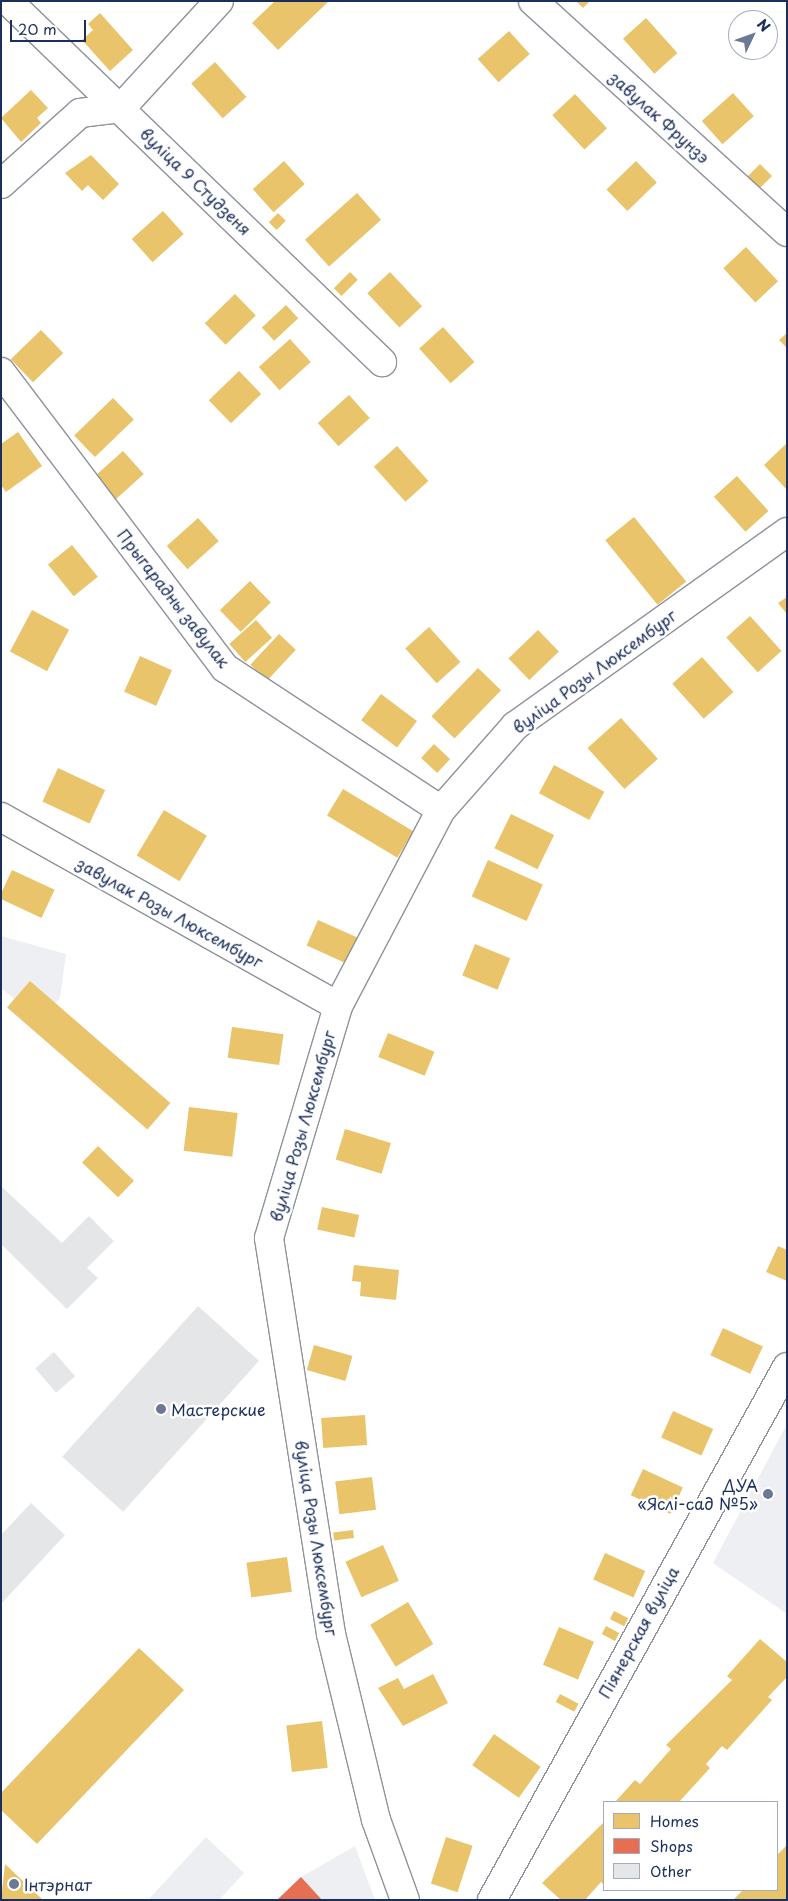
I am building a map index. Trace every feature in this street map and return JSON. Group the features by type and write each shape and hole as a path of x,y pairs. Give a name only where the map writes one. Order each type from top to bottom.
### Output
{"street":[{"name":"вуліца 9 Студзеня","path":"8,1 382,362"},
{"path":"1,184 80,113 121,108 219,1"},
{"name":"завулак Фрунзэ","path":"533,1 787,232"},
{"name":"Прыгарадны завулак","path":"1,372 225,668 441,810"},
{"name":"вуліца Розы Люксембург","path":"405,1900 376,1820 331,1634 270,1238 338,1006 441,810 515,726 787,532"},
{"name":"завулак Розы Люксембург","path":"1,817 338,1006"},
{"name":"Піянерская вуліца","path":"492,1900 787,1367"}],"shaded area":[{"path":"1,936 66,954 60,998 40,1020 1,988"},
{"name":"ДУА «Яслі-сад №5»","path":"787,1424 787,1614 713,1563"},
{"path":"206,1837 244,1873 219,1900 148,1900"},
{"path":"355,1846 375,1900 277,1900 301,1877"}],"building: Homes":[{"path":"275,1 329,1 278,50 252,23"},
{"path":"576,1 590,1 583,8"},
{"path":"100,13 133,50 110,71 82,40 93,30 88,24"},
{"path":"646,18 677,53 654,74 623,39"},
{"path":"509,31 530,54 499,82 478,59"},
{"path":"215,62 246,97 223,118 191,83"},
{"path":"31,90 48,108 37,118 41,123 21,142 1,118"},
{"path":"733,93 754,116 723,144 702,121"},
{"path":"575,94 607,128 584,150 552,115"},
{"path":"91,155 119,184 103,200 88,185 82,191 65,173"},
{"path":"284,161 305,184 274,212 253,189"},
{"path":"636,161 657,183 627,211 607,189"},
{"path":"760,164 772,176 756,192 744,180"},
{"path":"357,193 381,220 329,267 305,240"},
{"path":"163,211 184,234 153,262 132,239"},
{"path":"278,213 286,221 277,230 269,222"},
{"path":"746,247 778,281 755,303 723,268"},
{"path":"350,272 358,280 342,296 334,288"},
{"path":"390,272 422,306 399,328 367,293"},
{"path":"235,294 256,316 226,345 205,323"},
{"path":"286,305 298,318 274,341 262,328"},
{"path":"443,327 474,362 451,383 419,348"},
{"path":"41,330 63,353 33,382 11,359"},
{"path":"787,333 787,348 779,340"},
{"path":"290,339 311,362 280,390 259,367"},
{"path":"239,371 261,394 231,423 209,400"},
{"path":"349,395 370,418 339,446 318,423"},
{"path":"113,398 134,420 95,457 74,436"},
{"path":"18,432 42,466 6,492 1,485 1,444"},
{"path":"787,443 787,490 764,465"},
{"path":"397,446 428,481 405,502 374,467"},
{"path":"123,451 144,474 113,502 92,479"},
{"path":"737,476 768,511 745,532 714,497"},
{"path":"634,517 686,582 657,605 605,540"},
{"path":"198,518 219,541 188,569 167,546"},
{"path":"72,545 98,577 74,596 48,565"},
{"path":"250,581 271,603 241,632 220,610"},
{"path":"787,597 787,614 778,603"},
{"path":"32,610 69,630 47,671 10,651"},
{"path":"750,616 781,651 758,672 726,637"},
{"path":"256,620 272,638 245,662 229,644"},
{"path":"429,627 460,662 437,683 405,648"},
{"path":"538,630 559,652 529,680 509,658"},
{"path":"279,634 296,650 267,680 250,665"},
{"path":"140,656 172,670 156,706 124,692"},
{"path":"702,657 733,692 704,719 672,684"},
{"path":"478,668 501,690 454,738 431,716"},
{"path":"381,694 417,721 397,747 361,720"},
{"path":"621,718 658,759 624,789 588,748"},
{"path":"434,744 450,759 437,773 421,758"},
{"path":"554,765 604,792 589,820 539,793"},
{"path":"58,768 105,790 89,824 42,802"},
{"path":"343,789 413,831 397,858 327,816"},
{"path":"164,810 207,836 180,881 137,855"},
{"path":"511,814 554,835 537,869 494,848"},
{"path":"488,860 543,884 527,921 472,897"},
{"path":"12,870 55,890 41,918 1,899 1,894"},
{"path":"318,920 359,938 348,964 307,946"},
{"path":"475,944 510,958 497,990 462,976"},
{"path":"30,981 170,1103 147,1129 7,1007"},
{"path":"232,1027 283,1034 279,1065 228,1058"},
{"path":"388,1033 434,1052 425,1076 378,1057"},
{"path":"189,1107 238,1113 232,1157 184,1151"},
{"path":"345,1129 391,1143 382,1174 336,1160"},
{"path":"98,1146 134,1181 118,1197 82,1163"},
{"path":"322,1207 359,1215 354,1237 317,1229"},
{"path":"778,1246 787,1250 787,1281 766,1272"},
{"path":"354,1265 399,1270 396,1300 360,1296 361,1282 352,1281"},
{"path":"723,1328 763,1347 750,1374 710,1355"},
{"path":"314,1345 352,1356 345,1381 307,1370"},
{"path":"673,1411 713,1429 701,1455 661,1437"},
{"path":"365,1415 367,1445 323,1448 321,1418"},
{"path":"643,1469 683,1488 671,1514 631,1495"},
{"path":"372,1477 376,1510 339,1514 335,1482"},
{"path":"353,1530 354,1538 334,1540 333,1532"},
{"path":"383,1545 399,1581 361,1597 346,1562"},
{"path":"605,1553 645,1571 633,1597 593,1579"},
{"path":"287,1557 292,1592 251,1597 246,1563"},
{"path":"408,1602 433,1644 396,1667 370,1625"},
{"path":"614,1611 628,1618 624,1626 610,1619"},
{"path":"606,1626 619,1633 615,1641 602,1634"},
{"path":"559,1627 594,1642 578,1680 543,1665"},
{"path":"760,1639 787,1662 787,1677 768,1697 772,1700 727,1750 722,1746 706,1764 710,1768 680,1801 616,1801 635,1780 640,1784 671,1749 666,1745 732,1680 727,1676"},
{"path":"139,1648 184,1690 37,1844 1,1810 1,1793"},
{"path":"433,1674 448,1703 403,1726 378,1688 398,1678 404,1689"},
{"path":"560,1694 579,1704 574,1712 556,1702"},
{"path":"322,1721 328,1768 292,1772 286,1725"},
{"path":"494,1734 541,1767 519,1798 472,1765"},
{"path":"603,1823 603,1884 601,1882 585,1900 561,1900 542,1883"},
{"path":"446,1837 473,1846 457,1892 431,1884"},
{"path":"787,1845 787,1900 733,1900 742,1891 778,1891 778,1854"},
{"name":"Інтэрнат","path":"5,1864 43,1900 1,1900"}],"building: Shops":[{"path":"301,1877 322,1900 277,1900"}],"building: Other":[{"path":"1,1186 62,1243 89,1216 114,1241 87,1268 98,1278 67,1309 1,1244"},
{"name":"Мастерские","path":"198,1306 259,1361 123,1512 62,1457"},
{"path":"54,1352 75,1376 56,1393 35,1368"},
{"path":"31,1503 65,1535 1,1604 1,1535"}],"place":[{"name":"Мастерские","path":"161,1409"},
{"name":"ДУА «Яслі-сад №5»","path":"768,1494"},
{"name":"Інтэрнат","path":"14,1884"}]}
